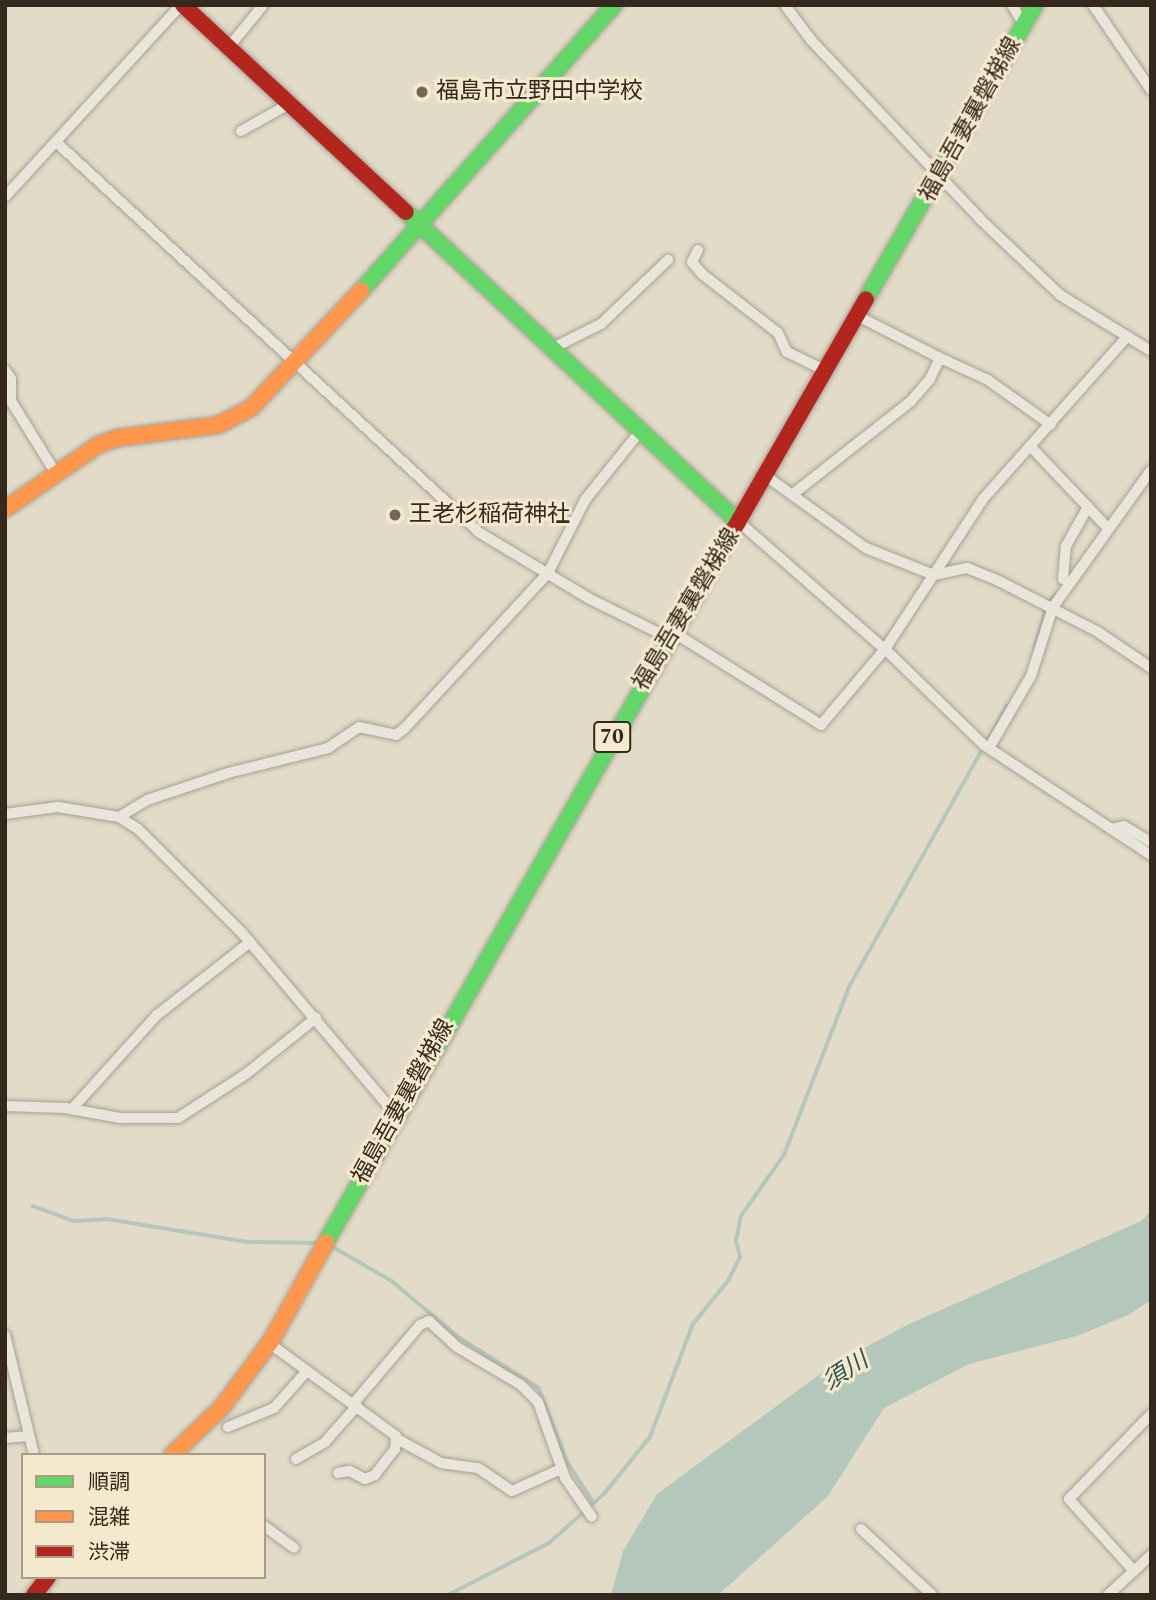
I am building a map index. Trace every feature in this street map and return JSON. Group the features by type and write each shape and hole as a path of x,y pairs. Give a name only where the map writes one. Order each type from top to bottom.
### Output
{"main road":[{"path":"182,5 739,522"},
{"path":"5,509 55,471 117,438 201,429 235,418 296,363 422,225 614,5"},
{"name":"福島吾妻裏磐梯線","path":"174,1453 222,1407 269,1343 396,1115 671,635 941,174 1035,5"},
{"path":"34,1595 46,1579"}],"street":[{"path":"5,197 182,5"},
{"path":"229,47 263,5"},
{"path":"785,5 811,40 941,174 979,219 1060,295 1151,351"},
{"path":"1012,5 1024,25"},
{"path":"1093,5 1151,90"},
{"path":"242,131 290,103"},
{"path":"56,142 480,533 548,573 671,635 821,724 885,649 982,499 1126,338"},
{"path":"698,250 692,262 702,274 778,333 787,352 826,371"},
{"path":"553,348 601,324 668,260"},
{"path":"858,316 988,380 1051,425"},
{"path":"793,494 911,401 930,379 940,358"},
{"path":"5,370 11,379 11,401 55,471"},
{"path":"119,817 147,800 228,773 328,748 359,727 396,735 548,573 585,500 641,430"},
{"path":"1030,446 1105,525"},
{"path":"989,748 1031,676 1053,607 1151,470"},
{"path":"766,476 866,548 934,575 967,568 1053,607 1151,668"},
{"path":"1063,579 1066,545 1088,507"},
{"path":"739,522 885,649 989,748 1151,855"},
{"path":"5,814 41,806 119,817 138,829 250,942 396,1115"},
{"path":"1111,829 1124,827 1151,842"},
{"path":"72,1110 157,1015 250,942"},
{"path":"5,1106 72,1110 120,1118 178,1118 246,1074 316,1018"},
{"path":"296,1459 325,1442 420,1325 429,1321 457,1347 529,1392 544,1413 561,1469 592,1517"},
{"path":"5,1335 33,1453"},
{"path":"269,1343 397,1439 441,1463 478,1468 512,1491 561,1469"},
{"path":"228,1427 274,1408 307,1371"},
{"path":"1134,1571 1069,1499 1151,1415"},
{"path":"5,1438 29,1436"},
{"path":"338,1473 349,1471 365,1479 375,1475 395,1449 397,1439"},
{"path":"266,1527 294,1548"},
{"path":"861,1529 932,1595"},
{"path":"1108,1595 1151,1555"}],"water":[{"name":"須川","path":"1151,1211 1151,1300 1128,1315 1077,1336 969,1364 884,1408 828,1496 718,1595 611,1595 623,1551 657,1494 831,1366 907,1325 1141,1221"}],"waterway":[{"path":"1034,649 1047,605 1055,595"},
{"path":"448,1595 549,1543 604,1494 650,1437 693,1324 728,1281 740,1257 736,1241 741,1216 784,1155 849,987 1007,706"},
{"path":"33,1206 74,1221 107,1219 247,1242 317,1243"},
{"path":"333,1247 392,1281 460,1338 539,1388 568,1463 594,1503"}],"traffic: fast":[{"path":"361,291 614,5"},
{"path":"866,299 1035,5"},
{"path":"406,212 739,522"},
{"path":"326,1242 670,640"}],"traffic: slow":[{"path":"5,509 98,445 117,438 218,425 251,408 361,291"},
{"path":"174,1453 222,1407 271,1341 326,1242"}],"traffic: jam":[{"path":"183,5 406,212"},
{"path":"670,640 866,299"},
{"path":"34,1595 46,1579"}],"place":[{"name":"福島市立野田中学校","path":"422,92"},
{"name":"王老杉稲荷神社","path":"395,515"}]}
